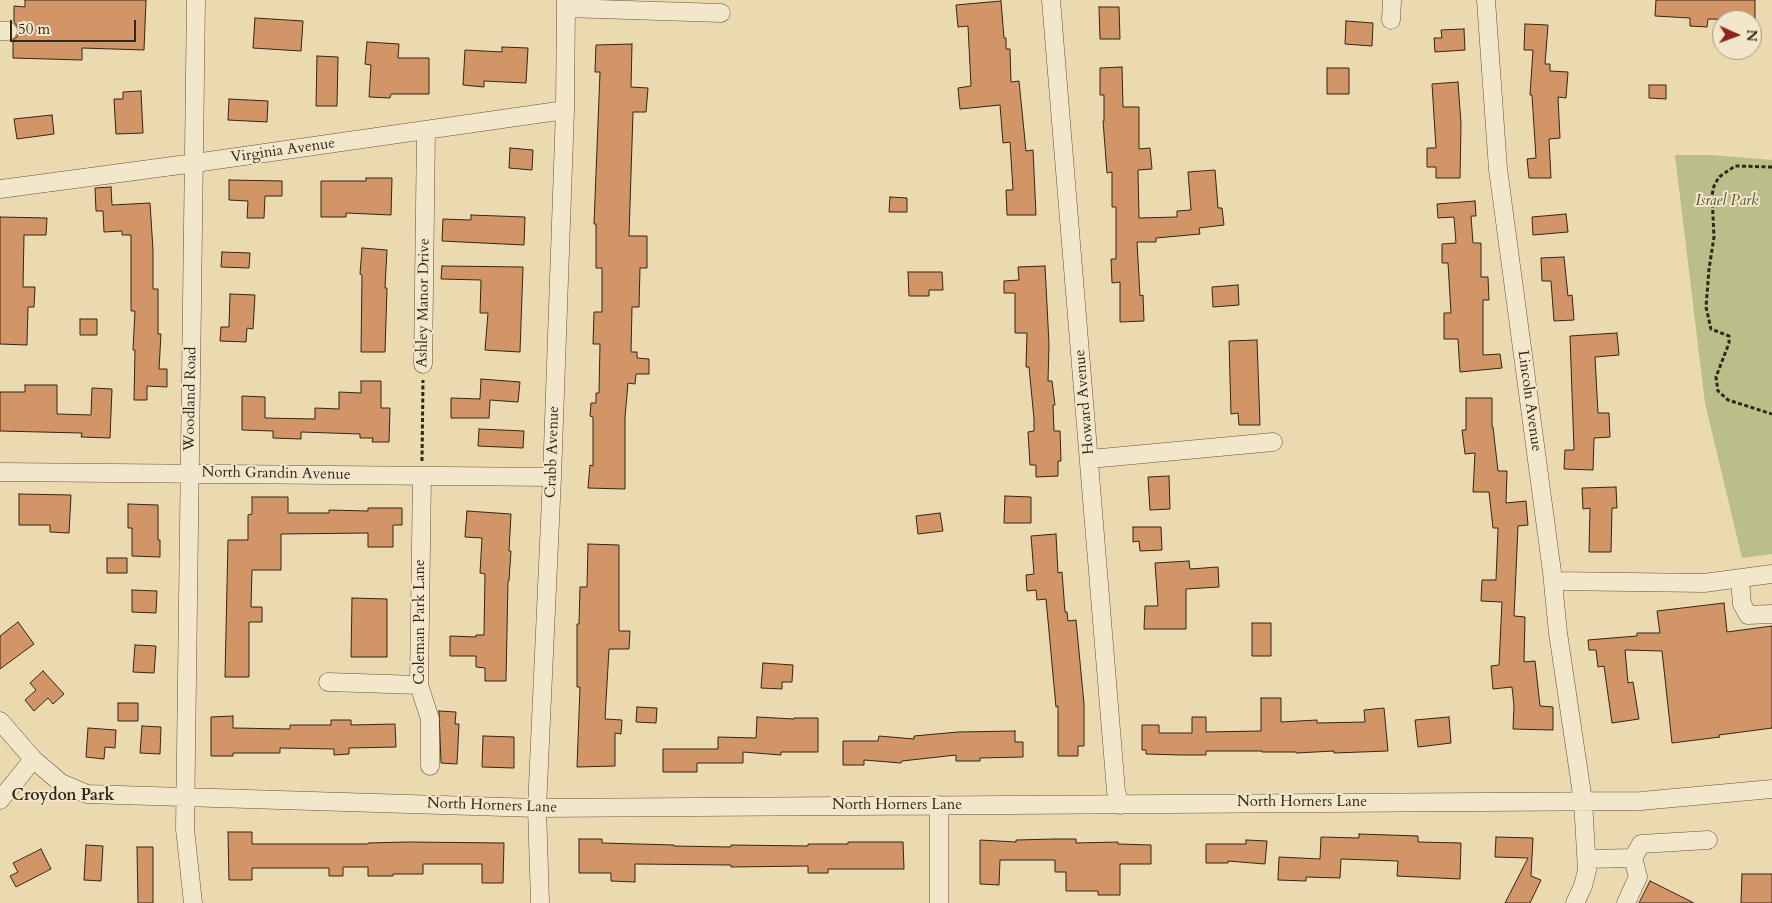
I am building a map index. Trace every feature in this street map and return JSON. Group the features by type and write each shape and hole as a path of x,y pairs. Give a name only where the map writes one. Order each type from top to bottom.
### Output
{"street":[{"name":"Woodland Road","path":"193,903 185,829 196,0"},
{"name":"Howard Avenue","path":"1051,0 1116,791 1120,805"},
{"path":"1391,20 1392,0"},
{"name":"Lincoln Avenue","path":"1486,0 1498,169 1553,581 1558,632 1583,801 1587,870 1584,886 1576,903"},
{"path":"566,4 721,13"},
{"name":"Crabb Avenue","path":"540,903 537,808 552,477 565,110 566,4"},
{"name":"Virginia Avenue","path":"0,189 565,110"},
{"name":"Ashley Manor Drive","path":"423,364 426,130"},
{"path":"1090,459 1273,442"},
{"name":"North Grandin Avenue","path":"0,472 552,477"},
{"name":"Coleman Park Lane","path":"422,476 419,685 430,719 430,766"},
{"path":"1553,581 1704,583 1740,580 1772,574"},
{"path":"1740,580 1742,604 1748,615 1772,614"},
{"path":"328,682 419,685"},
{"name":"North Horners Lane","path":"0,721 33,759 61,783 87,794 537,808 1641,801 1772,789"},
{"path":"0,800 33,759"},
{"path":"939,805 939,903"},
{"path":"1626,903 1638,877 1633,858 1641,844 1708,840"},
{"path":"1587,859 1633,858"}],"path":[{"path":"1772,167 1735,166 1719,177 1714,186 1712,195 1714,237 1706,307 1711,330 1729,336 1729,343 1716,378 1718,391 1728,400 1772,414"},
{"name":"Ashley Manor Drive","path":"422,476 423,364"}],"green space":[{"name":"Israel Park","path":"1675,155 1711,155 1772,160 1772,554 1742,558 1705,403"}],"building":[{"path":"25,0 146,0 144,50 82,48 82,60 13,58 13,40 17,37 19,31 14,22 14,6 25,7"},
{"path":"1656,0 1755,0 1755,10 1712,10 1712,19 1708,19 1707,27 1690,26 1690,18 1655,16"},
{"path":"1001,1 1006,49 1010,49 1011,82 1019,81 1026,151 1033,150 1036,215 1007,215 1006,190 1013,190 1010,142 1003,143 1000,105 960,109 958,88 971,86 968,26 958,27 956,5"},
{"path":"1099,7 1119,7 1120,39 1100,39"},
{"path":"255,18 303,21 301,51 253,48"},
{"path":"1346,21 1373,23 1372,46 1345,44"},
{"path":"1525,24 1548,25 1545,64 1550,64 1550,71 1568,72 1566,98 1558,97 1560,138 1549,139 1551,178 1529,178 1527,159 1536,158 1532,95 1530,95 1533,50 1524,50"},
{"path":"1464,29 1465,50 1435,52 1434,38 1442,38 1441,30"},
{"path":"367,42 399,44 398,58 429,58 429,94 391,94 390,98 369,97 371,65 365,64"},
{"path":"632,44 631,87 648,88 646,112 633,112 629,236 647,236 647,268 640,268 639,307 632,307 631,352 637,352 637,358 649,359 649,374 636,374 635,384 628,383 625,417 625,489 588,488 590,465 593,466 593,417 590,416 591,403 596,403 596,393 599,393 600,344 593,344 594,312 602,312 602,268 596,268 596,224 594,224 600,72 595,72 596,45"},
{"path":"502,47 528,48 526,83 484,81 484,87 463,85 465,50 502,52"},
{"path":"317,56 338,57 337,106 316,106"},
{"path":"1122,67 1123,107 1139,107 1139,149 1150,148 1152,169 1138,170 1139,218 1177,217 1177,211 1191,210 1188,172 1215,170 1218,208 1222,208 1224,225 1199,228 1200,234 1156,238 1156,242 1137,242 1140,296 1143,295 1144,321 1120,322 1120,282 1112,283 1111,259 1116,259 1116,207 1112,207 1112,172 1107,173 1103,121 1104,95 1100,95 1100,68"},
{"path":"1327,68 1349,68 1349,94 1327,94"},
{"path":"1458,82 1461,124 1460,178 1436,178 1436,167 1427,167 1427,148 1436,148 1432,84"},
{"path":"1649,85 1666,85 1666,99 1649,98"},
{"path":"141,91 143,133 116,134 114,99 123,99 123,92"},
{"path":"229,99 268,101 267,122 228,120"},
{"path":"52,115 54,134 17,139 14,119"},
{"path":"510,148 533,150 532,170 509,168"},
{"path":"366,178 392,178 391,215 346,213 346,217 321,217 321,181 366,181"},
{"path":"229,180 282,181 282,196 265,196 264,218 247,218 248,201 229,200"},
{"path":"111,187 112,205 150,203 153,289 158,289 158,334 161,334 159,369 167,369 167,387 147,386 147,400 134,400 135,350 133,350 135,311 131,311 131,235 122,235 122,231 104,232 103,211 96,211 95,188"},
{"path":"890,197 907,198 907,212 889,212"},
{"path":"1475,201 1476,216 1471,216 1473,243 1481,243 1481,277 1488,277 1489,300 1483,300 1483,355 1500,354 1502,368 1460,372 1458,339 1444,339 1444,313 1451,313 1448,263 1442,263 1442,244 1456,243 1454,217 1438,218 1437,204"},
{"path":"1566,214 1568,232 1533,235 1532,217"},
{"path":"471,215 525,217 524,245 442,241 443,219 471,220"},
{"path":"0,217 47,218 46,235 24,235 23,287 35,287 34,307 28,307 27,345 0,344"},
{"path":"362,248 387,250 385,352 361,352 362,275 360,274"},
{"path":"222,252 250,253 249,268 221,267"},
{"path":"1564,257 1568,296 1572,295 1574,320 1554,321 1551,281 1542,281 1541,258"},
{"path":"442,266 523,267 520,352 485,350 488,313 480,313 481,280 441,279"},
{"path":"1045,266 1049,344 1048,381 1052,381 1055,405 1053,405 1054,431 1060,431 1061,461 1058,461 1058,476 1036,477 1036,465 1030,465 1028,432 1034,431 1034,419 1029,367 1026,367 1027,333 1015,333 1015,293 1004,293 1004,281 1019,280 1018,267"},
{"path":"908,272 942,272 943,290 929,290 929,296 909,296"},
{"path":"1238,285 1239,305 1213,307 1212,287"},
{"path":"230,294 255,295 253,329 247,328 246,342 220,341 221,327 229,327"},
{"path":"80,319 97,319 97,335 80,335"},
{"path":"1617,333 1619,355 1595,357 1598,413 1609,413 1610,437 1594,438 1593,470 1564,469 1565,450 1574,450 1570,336"},
{"path":"1257,340 1260,425 1239,425 1238,413 1231,414 1229,341"},
{"path":"481,379 520,382 518,402 490,400 489,418 451,418 451,398 480,399"},
{"path":"361,381 381,381 381,408 390,408 389,442 372,442 373,438 360,438 360,434 301,432 301,439 273,438 273,431 242,430 242,396 265,397 265,418 315,419 315,408 339,409 339,392 361,393"},
{"path":"25,385 57,385 57,414 91,415 92,388 112,389 110,438 81,437 82,433 0,431 0,392 25,392"},
{"path":"1466,398 1492,398 1492,427 1498,471 1507,471 1506,503 1526,501 1528,525 1518,526 1514,616 1525,617 1524,662 1535,661 1540,706 1553,707 1553,730 1513,729 1514,706 1512,687 1493,689 1491,666 1499,665 1502,602 1481,601 1482,580 1496,580 1498,528 1493,528 1489,492 1473,492 1475,453 1465,454 1462,430 1466,430"},
{"path":"479,429 524,431 523,448 478,446"},
{"path":"1169,476 1170,509 1150,510 1148,477"},
{"path":"1616,487 1617,508 1612,508 1611,552 1589,552 1590,508 1583,509 1582,488"},
{"path":"19,494 71,495 69,533 50,532 50,525 19,525"},
{"path":"1005,496 1031,497 1031,523 1004,523"},
{"path":"252,497 288,497 288,513 329,513 329,510 368,511 368,508 402,508 402,525 393,525 393,547 368,547 368,533 281,534 281,570 252,570 251,607 262,607 262,622 249,622 249,677 225,677 228,540 248,540 248,515 252,514"},
{"path":"128,504 158,505 160,557 132,556 132,528 128,528"},
{"path":"467,511 511,514 506,681 485,681 485,668 476,667 476,656 450,656 450,636 476,637 476,635 484,635 485,574 480,573 482,538 465,537"},
{"path":"940,513 943,531 918,534 916,516"},
{"path":"1133,527 1161,527 1162,550 1140,551 1139,541 1133,542"},
{"path":"1056,534 1058,573 1062,572 1065,612 1067,612 1068,621 1076,620 1084,704 1084,746 1078,746 1078,756 1058,756 1058,706 1056,707 1046,599 1037,600 1036,590 1027,591 1026,575 1034,574 1031,536"},
{"path":"588,544 619,545 619,631 630,631 629,649 609,649 605,719 622,720 621,734 615,733 615,766 577,767 580,687 577,687 577,624 579,624 580,587 587,587"},
{"path":"107,558 127,558 127,573 107,573"},
{"path":"1189,561 1190,569 1218,567 1219,587 1186,589 1186,629 1144,629 1145,606 1158,606 1155,563"},
{"path":"132,590 157,591 156,613 132,612"},
{"path":"352,598 387,599 387,657 351,657"},
{"path":"1724,603 1727,632 1772,626 1772,728 1672,743 1662,651 1625,650 1628,683 1633,682 1639,719 1612,723 1604,666 1598,667 1596,650 1589,650 1588,640 1637,636 1637,633 1660,633 1657,611"},
{"path":"18,622 34,644 0,669 0,636"},
{"path":"1252,623 1271,623 1271,656 1252,656"},
{"path":"135,645 156,646 154,673 133,672"},
{"path":"763,663 793,665 792,682 782,682 782,689 761,688"},
{"path":"43,671 64,694 53,704 48,698 34,711 25,700 36,690 30,683"},
{"path":"1261,698 1281,698 1281,722 1317,720 1317,723 1365,722 1364,710 1384,708 1388,751 1296,753 1206,751 1206,755 1180,755 1146,754 1146,750 1142,750 1142,725 1159,725 1159,733 1192,733 1192,717 1206,717 1206,732 1261,731"},
{"path":"118,703 138,703 138,721 118,721"},
{"path":"637,707 657,708 656,723 636,722"},
{"path":"439,711 456,712 455,724 459,724 457,764 441,763"},
{"path":"233,716 233,728 290,729 290,725 331,725 331,720 351,720 351,725 395,724 396,747 349,748 349,754 334,755 334,749 280,748 280,753 233,753 233,756 211,756 211,717"},
{"path":"757,717 818,718 818,752 781,752 781,755 743,752 743,763 697,763 697,772 663,772 663,749 718,749 718,737 756,738"},
{"path":"1449,717 1451,743 1418,747 1415,720"},
{"path":"142,726 161,727 160,754 140,753"},
{"path":"88,728 116,730 115,748 105,747 104,759 86,757"},
{"path":"1015,731 1015,742 1023,742 1023,757 980,758 980,761 956,761 956,755 902,761 901,763 864,760 864,765 843,765 843,741 878,741 879,736 914,739 914,736 958,732"},
{"path":"483,736 514,737 514,768 482,767"},
{"path":"228,832 252,832 252,844 504,843 503,883 482,883 482,864 423,864 423,874 393,874 393,876 368,876 368,867 343,867 343,876 329,876 329,868 252,868 252,880 229,880"},
{"path":"1359,834 1418,836 1418,842 1461,843 1460,879 1397,876 1398,861 1341,859 1340,878 1306,877 1306,881 1278,880 1279,857 1320,859 1321,837 1359,838"},
{"path":"1496,837 1533,838 1531,876 1541,880 1530,903 1505,903 1528,858 1495,857"},
{"path":"579,839 602,839 602,843 731,847 731,845 808,846 808,844 848,844 848,842 903,842 904,869 828,869 828,873 808,873 808,866 731,867 731,865 635,864 635,882 611,881 611,873 579,873"},
{"path":"1076,839 1076,843 1118,842 1118,844 1151,845 1151,864 1120,864 1120,895 1098,895 1098,891 1066,891 1066,872 1055,872 1055,860 1000,860 999,885 980,884 980,840 1016,842 1016,840"},
{"path":"1246,840 1267,841 1265,864 1228,861 1228,863 1206,863 1206,844 1246,844"},
{"path":"86,845 103,846 101,881 84,880"},
{"path":"137,847 153,847 153,903 138,903"},
{"path":"41,849 51,869 16,887 10,876 18,872 13,863"},
{"path":"1742,874 1772,874 1772,903 1741,903"},
{"path":"1650,881 1694,903 1639,903"}],"district":[{"name":"Croydon Park","path":"63,796"}]}
